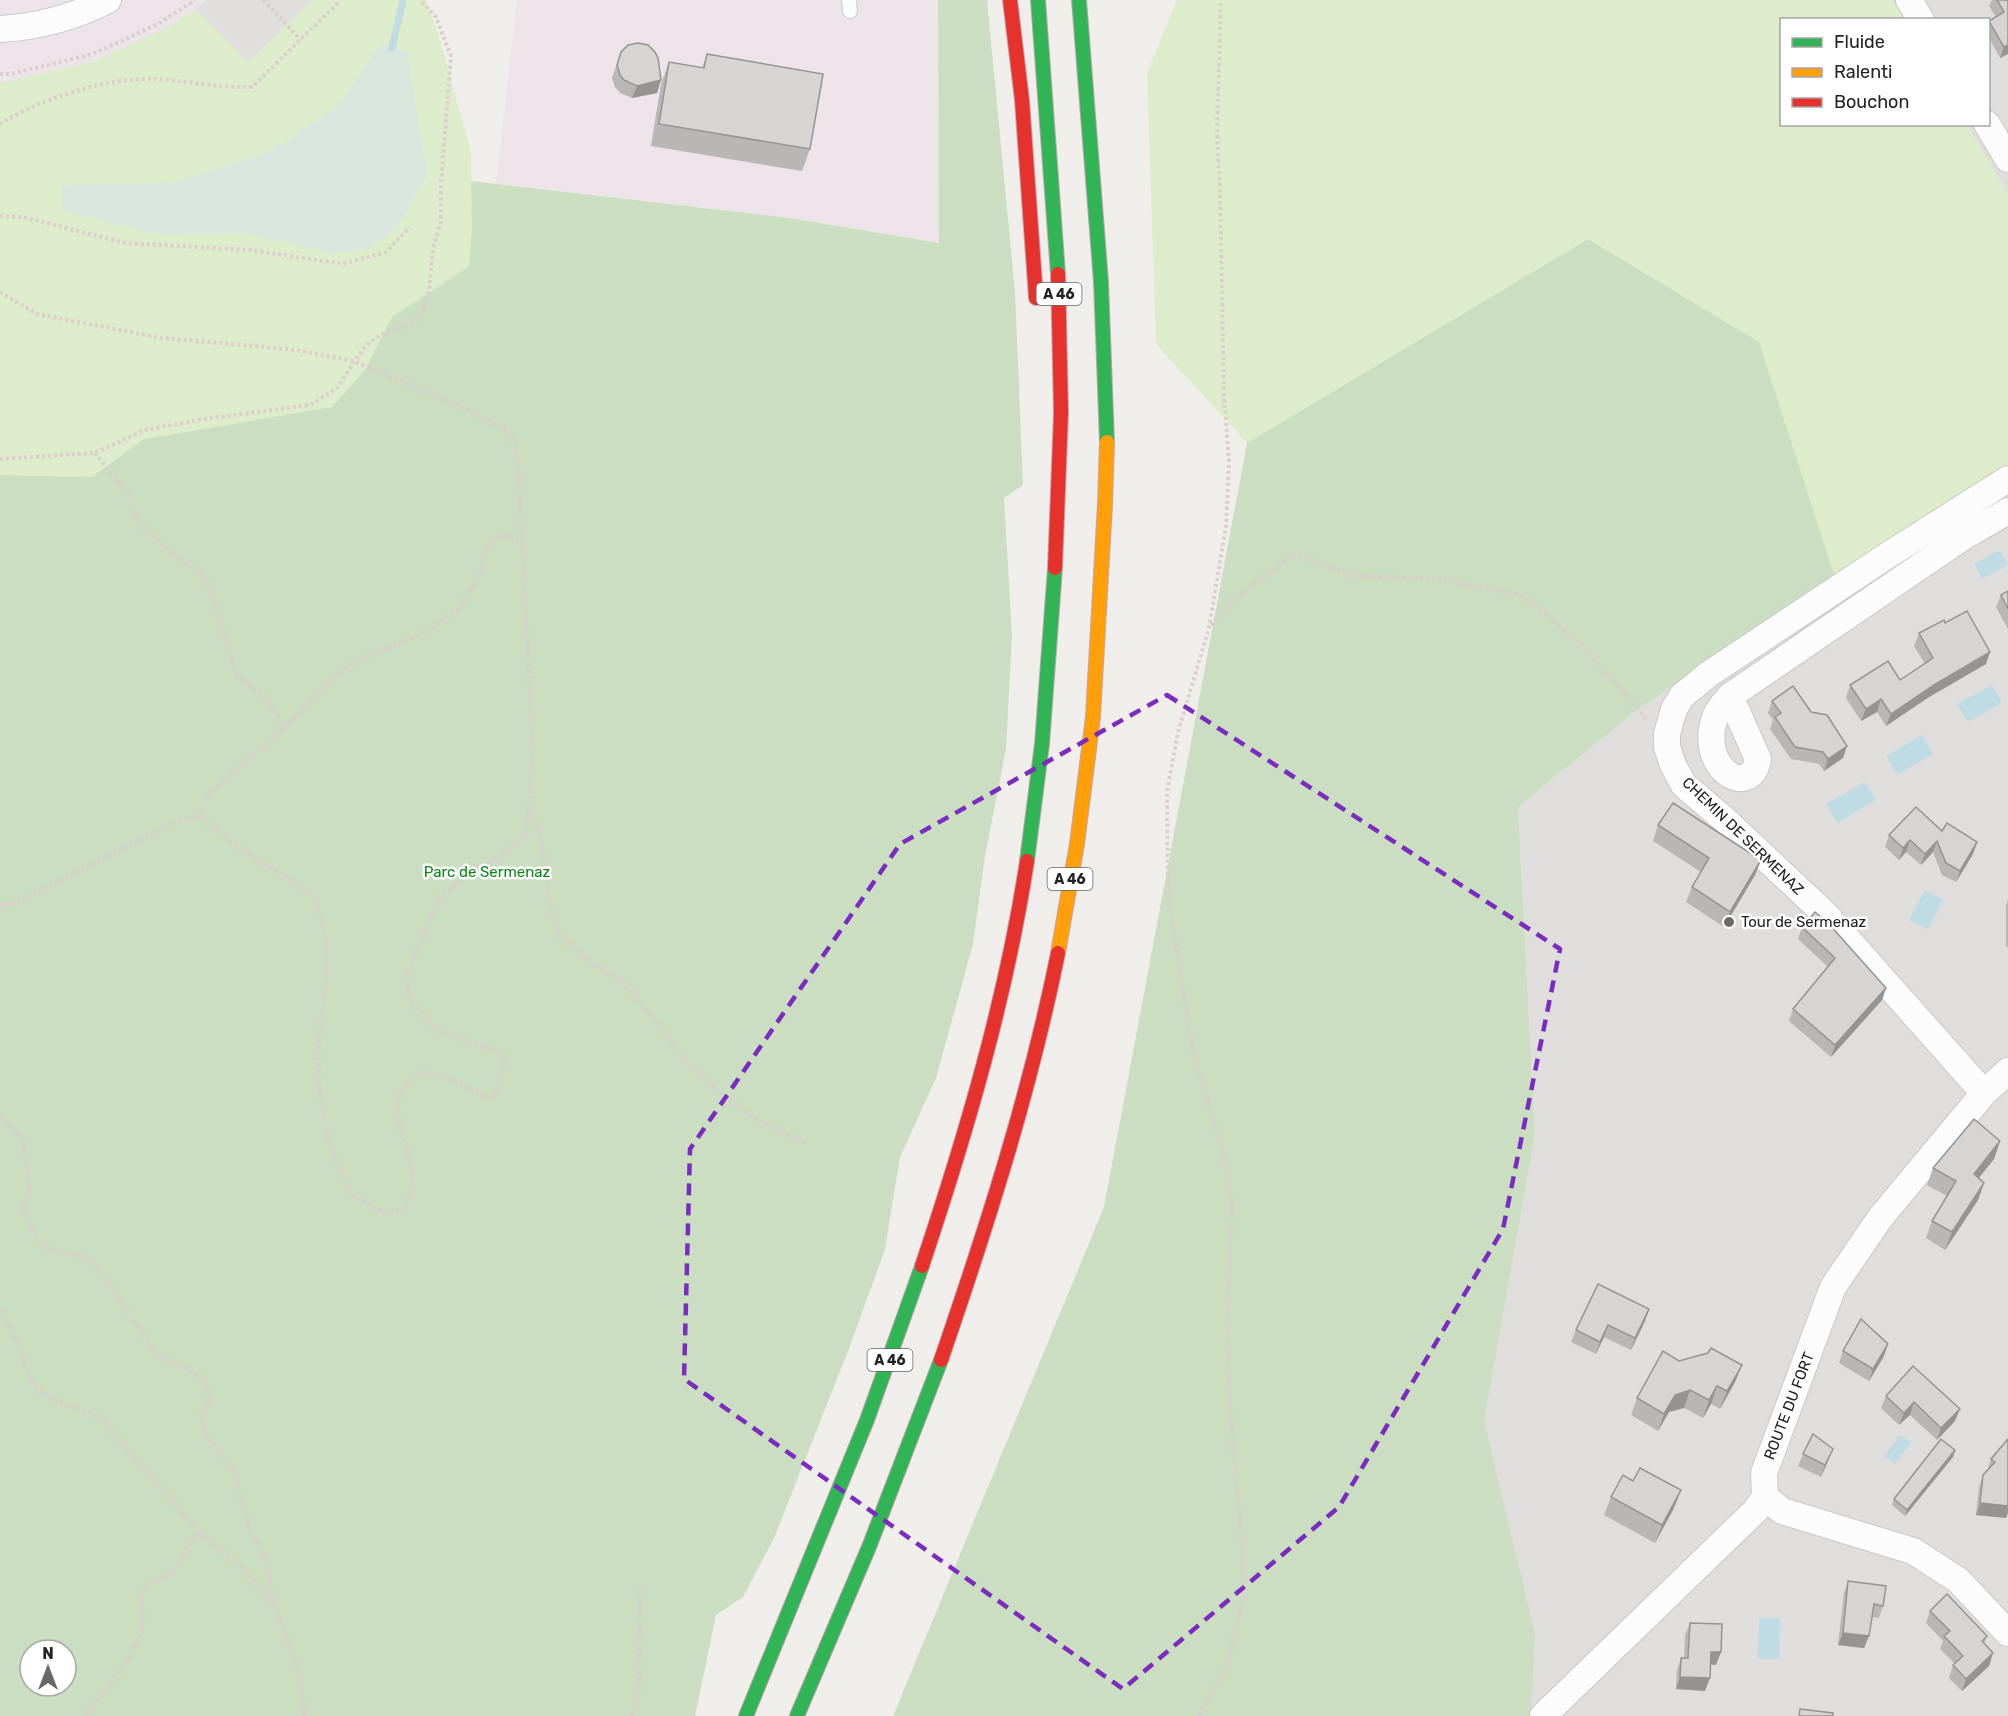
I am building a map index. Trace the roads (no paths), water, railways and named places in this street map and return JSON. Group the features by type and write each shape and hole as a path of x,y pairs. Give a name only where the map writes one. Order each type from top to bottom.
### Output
{"highway":[{"path":"1010,0 1022,100 1037,313"},
{"name":"A 46","path":"746,1716 888,1366 956,1164 1000,993 1018,910 1031,827 1045,707 1060,484 1062,392 1059,292 1038,0"},
{"name":"A 46","path":"798,1716 841,1618 892,1489 977,1258 1044,1021 1071,876 1095,691 1107,453 1101,287 1079,0"},
{"path":"1046,456 1054,588"}],"street":[{"path":"0,29 24,28 80,14 108,0"},
{"path":"1909,0 1920,18"},
{"path":"1988,126 2008,159"},
{"name":"CHEMIN DE SERMENAZ","path":"1984,1093 1824,913 1725,820 1684,785 1673,765 1667,747 1667,734 1674,709 1682,696 1709,674 1885,557 2008,479"},
{"path":"1730,696 1963,537 2008,511"},
{"path":"1984,1093 2008,1071"},
{"name":"ROUTE DU FORT","path":"1765,1497 1764,1473 1833,1287 1880,1218 1984,1093"},
{"path":"1543,1716 1756,1510 1765,1497 1782,1511 1914,1551 1958,1580 2008,1633"}],"water":[{"path":"1999,550 2008,565 1982,579 1974,564"},
{"path":"1992,685 2002,703 1968,722 1957,704"},
{"path":"1922,735 1933,754 1897,775 1886,756"},
{"path":"1865,782 1876,800 1837,823 1826,804"},
{"path":"1925,890 1943,900 1928,929 1909,920"},
{"path":"1900,1435 1911,1442 1895,1464 1884,1457"},
{"path":"1759,1618 1780,1618 1779,1659 1758,1659"}],"waterway":[{"path":"392,48 403,0"}],"place":[{"name":"Tour de Sermenaz","path":"1729,922"}],"park label":[{"name":"Parc de Sermenaz","path":"487,872"}]}
